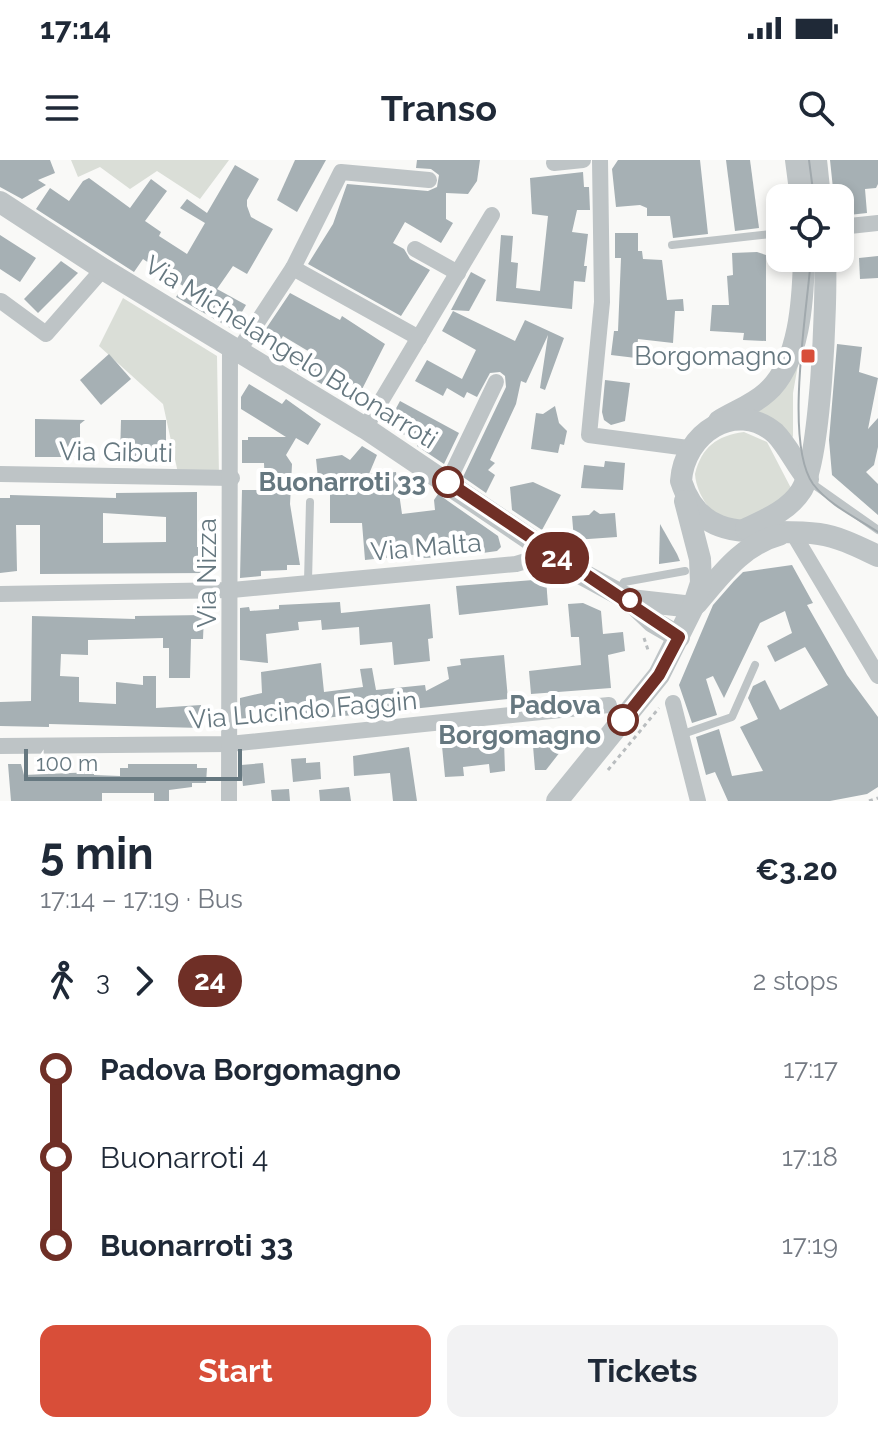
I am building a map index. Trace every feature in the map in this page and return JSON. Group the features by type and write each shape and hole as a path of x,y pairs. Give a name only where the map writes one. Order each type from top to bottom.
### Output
{"street":[{"path":"554,163 583,160"},
{"path":"600,160 602,302 589,435 688,448"},
{"path":"796,160 799,184"},
{"path":"816,160 819,184"},
{"path":"235,348 293,268 341,172 429,180"},
{"name":"Via Michelangelo Buonarroti","path":"0,202 103,269 365,428 542,548 624,597 653,622 679,637"},
{"path":"365,428 492,215"},
{"path":"854,226 878,223"},
{"path":"415,249 458,273"},
{"path":"293,268 419,338"},
{"name":"Via Michelangelo Buonarroti","path":"1,301 46,334 103,269"},
{"path":"557,801 649,687 693,607 701,583 700,559 682,486 688,448 708,428 764,395 781,373 798,321 803,272"},
{"path":"741,531 788,505 808,479 817,413 824,272"},
{"name":"Via Nizza","path":"229,801 235,348"},
{"name":"Via Michelangelo Buonarroti","path":"448,482 496,382"},
{"path":"708,428 738,422 762,426 783,443 808,479"},
{"name":"Via Gibuti","path":"0,474 232,478"},
{"path":"682,486 708,522 741,531 793,537"},
{"path":"693,607 744,552 764,540 827,535 878,556"},
{"path":"793,537 878,676"},
{"name":"Via Malta","path":"0,594 232,590 516,564 536,558 542,548"},
{"name":"Via Michelangelo Buonarroti","path":"624,597 693,607"},
{"path":"673,703 698,801"},
{"name":"Via Lucindo Faggin","path":"0,746 229,744 609,705"}],"lane":[{"path":"672,245 766,235"},
{"path":"808,479 878,530"},
{"path":"308,581 310,502"},
{"path":"624,597 624,582 637,577 685,571"},
{"path":"683,734 732,717 755,665"}],"path":[{"path":"869,801 878,798"}],"shaded area":[{"path":"71,160 229,160 200,199 157,171 130,189 100,167 78,177"},
{"path":"123,298 217,356 219,477 178,473 163,404 99,346"},
{"path":"799,359 793,393 793,437 747,412"},
{"path":"744,432 767,442 793,492 743,520 725,520 704,500 695,474 712,444 726,436"}],"building":[{"path":"0,160 50,160 55,173 38,180 46,185 22,199 0,187"},
{"path":"295,160 326,160 297,212 277,200"},
{"path":"417,160 480,160 477,181 468,194 446,193 446,219 453,223 441,243 405,222 393,243 404,249 410,259 430,270 401,316 308,264 333,224 347,184 428,191 437,187 439,175 431,169 416,168"},
{"path":"618,160 700,160 708,234 673,238 670,216 647,216 647,208 640,205 616,207 612,169"},
{"path":"726,160 750,160 759,228 735,231"},
{"path":"830,160 878,160 878,184 876,188 865,189 867,213 854,214 854,184 833,184"},
{"path":"235,165 259,179 247,200 247,206 251,217 273,229 247,274 233,266 217,289 246,305 232,329 176,297 183,286 143,259 134,272 36,209 50,188 69,201 83,181 89,178 130,208 151,179 167,191 145,221 161,232 159,236 187,254 205,223 180,208 187,199 207,213"},
{"path":"583,172 584,187 589,187 590,210 577,210 572,232 588,234 584,266 587,266 585,282 574,281 572,309 496,301 501,235 513,236 511,262 518,263 516,288 540,291 548,216 532,214 530,178"},
{"path":"615,233 638,233 638,251 642,251 643,259 662,260 667,300 683,299 684,311 675,311 673,343 638,339 636,358 611,355 614,331 618,331 621,258 615,258"},
{"path":"0,235 36,258 20,282 0,269"},
{"path":"757,252 766,255 766,341 743,340 744,333 710,331 712,305 729,305 727,276 733,275 732,253"},
{"path":"878,256 878,278 860,279 859,258"},
{"path":"61,261 78,273 38,313 24,299"},
{"path":"471,272 486,280 469,311 451,310"},
{"path":"290,293 340,320 342,316 385,344 355,403 297,370 308,351 283,336 274,352 257,342"},
{"path":"453,311 515,341 525,320 564,338 545,390 540,388 548,335 526,383 521,381 516,404 490,460 495,463 488,470 495,475 486,493 463,477 506,387 505,376 500,372 490,373 477,397 467,392 464,398 447,388 443,396 415,381 427,360 462,379 476,350 442,331"},
{"path":"837,344 862,347 859,372 878,378 868,429 878,418 878,447 874,465 866,472 878,484 878,515 832,475 829,440"},
{"path":"109,354 131,379 101,405 80,380"},
{"path":"605,380 630,383 625,421 611,425 604,420"},
{"path":"249,384 282,404 286,399 321,424 308,445 296,438 286,455 292,464 290,504 300,565 287,565 287,570 261,571 261,576 240,578 242,490 265,490 264,463 242,463 242,440 248,440 248,437 286,437 241,409 241,397"},
{"path":"400,401 459,433 444,464 417,446 419,443 387,425"},
{"path":"555,406 559,423 567,431 564,445 560,444 558,453 531,449 536,413 543,414"},
{"path":"35,419 85,420 80,424 80,457 35,457"},
{"path":"121,420 166,420 166,457 120,457"},
{"path":"362,446 377,455 369,474 396,472 402,514 435,510 434,500 438,494 498,536 501,547 497,551 454,557 422,558 421,554 365,560 362,523 330,523 330,487 319,488 316,459 342,455 350,460"},
{"path":"605,461 625,463 623,490 581,488 584,465 604,467"},
{"path":"533,482 561,495 542,530 512,510 510,487"},
{"path":"197,492 197,547 207,547 208,573 40,574 40,525 16,525 17,571 0,573 0,498 10,498 10,495 116,498 116,493","holes":["103,513 166,517 166,542 103,543"]},
{"path":"594,510 600,514 615,513 617,537 574,540 572,516 589,515"},
{"path":"660,524 677,554 680,561 659,564"},
{"path":"792,565 813,603 807,605 847,675 878,717 878,787 867,794 830,801 728,801 715,772 706,775 696,737 719,729 732,776 763,771 740,727 758,719 748,698 753,686 765,680 780,710 828,685 805,647 775,662 767,646 792,633 785,611 760,623 724,698 713,676 706,679 717,715 692,723 679,685 713,605 734,581 743,572"},
{"path":"546,579 548,605 459,615 456,586"},
{"path":"340,602 341,613 430,604 433,638 428,639 430,661 394,665 392,642 360,645 359,627 322,630 321,620 298,622 299,630 266,634 268,663 240,660 240,608 249,607 250,611 279,609 279,605"},
{"path":"583,603 601,611 603,634 623,632 625,651 608,655 611,688 531,694 529,671 581,665 579,637 571,637 568,604"},
{"path":"204,615 203,639 191,639 190,678 169,678 169,648 163,648 163,638 88,640 88,655 61,654 60,676 79,677 79,702 116,704 116,682 143,685 143,676 156,676 156,708 201,705 201,728 49,724 49,727 0,726 0,702 31,701 32,616 135,619 135,616"},
{"path":"504,655 508,699 276,723 276,718 240,721 240,698 262,693 261,672 321,663 324,692 363,687 360,669 372,668 376,690 425,685 426,691 449,679 447,667 461,665 460,659"},
{"path":"578,729 546,770 535,770 532,734"},
{"path":"494,739 494,743 504,741 505,771 490,773 489,764 463,767 464,776 445,777 442,746"},
{"path":"409,747 417,801 393,801 390,773 354,776 353,756"},
{"path":"306,758 306,763 320,762 321,779 293,782 291,759"},
{"path":"263,763 265,783 243,786 241,765"},
{"path":"8,764 21,764 24,775 94,772 94,775 120,776 120,768 128,768 128,764 197,764 197,768 207,768 206,783 192,783 192,787 169,790 169,801 154,801 154,793 102,793 102,801 11,801"},
{"path":"349,787 351,801 320,801 319,790"},
{"path":"289,789 290,801 272,801 271,790"}],"tram line":[{"path":"809,160 812,184"},
{"path":"810,272 799,408 804,465 813,484 827,498 878,532"}],"bus line":[{"name":"24","path":"448,482 580,573 630,600 653,622 679,637 659,675 623,720"}],"place":[{"name":"Borgomagno","path":"808,356"},
{"name":"Buonarroti 33","path":"448,482"},
{"name":"Padova Borgomagno","path":"623,720"}]}
